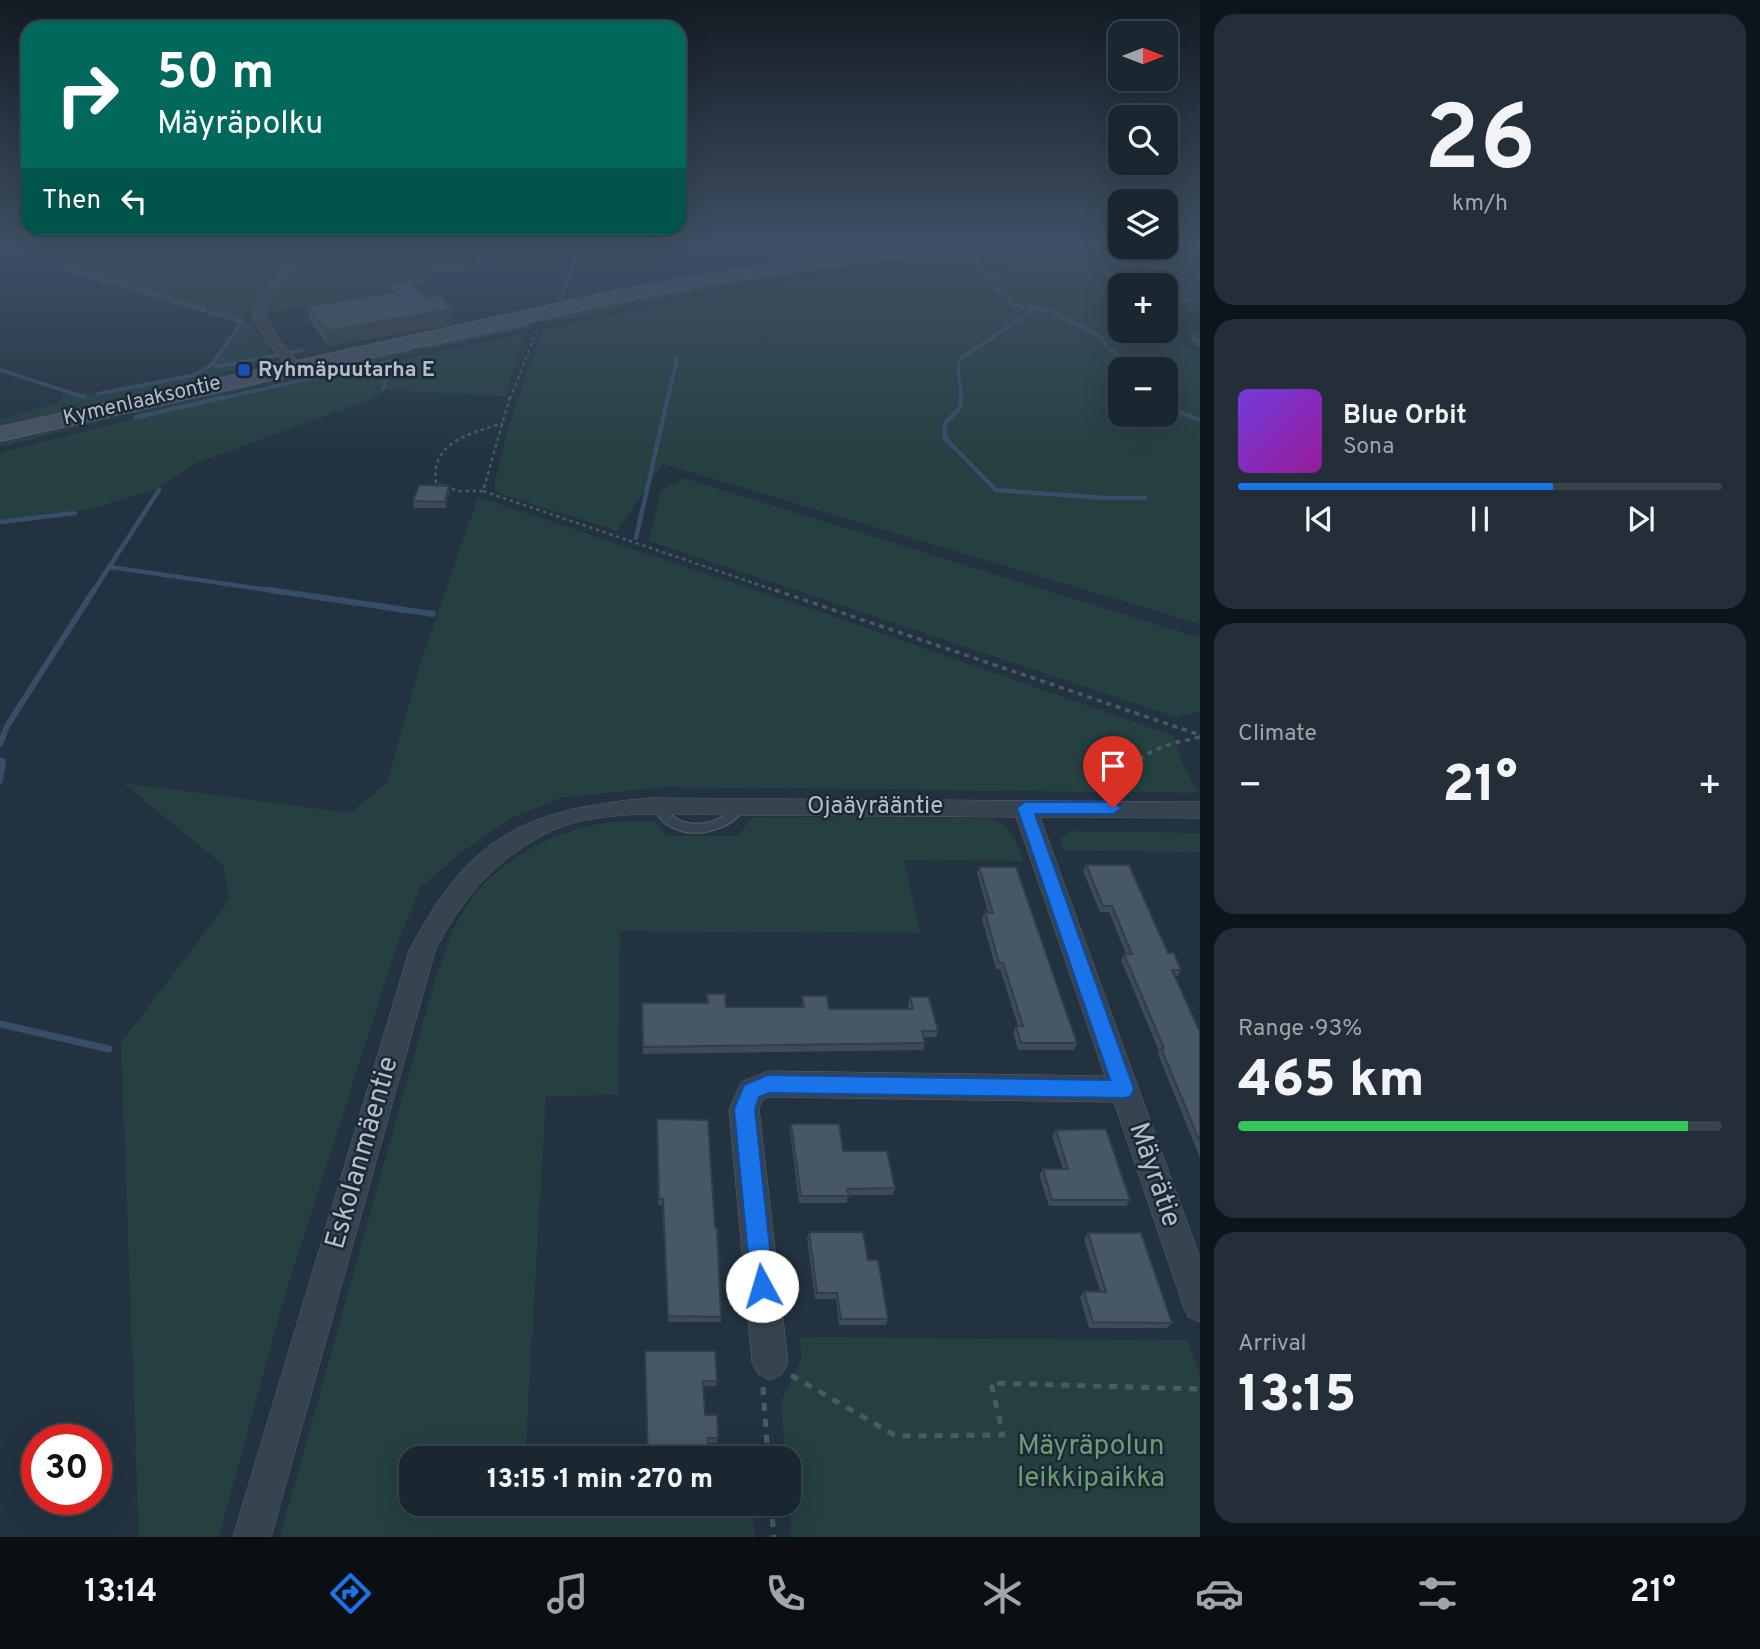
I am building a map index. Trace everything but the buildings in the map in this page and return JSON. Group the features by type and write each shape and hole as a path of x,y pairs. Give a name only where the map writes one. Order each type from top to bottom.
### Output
{"main road":[{"name":"Kymenlaaksontie","path":"0,434 295,367 556,318"}],"street":[{"path":"259,320 295,367"},
{"name":"Ojaäyrääntie","path":"552,821 592,812 658,806 1200,810"},
{"name":"Mäyrätie","path":"1025,808 1200,1305"},
{"name":"Eskolanmäentie","path":"252,1537 422,951 441,911 468,877 505,847 552,821"},
{"path":"770,1362 744,1109 751,1091 768,1084 1124,1089"}],"path":[{"path":"248,318 259,320"},
{"path":"483,491 530,324"},
{"path":"502,423 448,444 440,451 433,474 436,484 462,493 483,491 1200,736"},
{"path":"1113,808 1119,786 1138,762 1158,747 1200,736"},
{"path":"767,1446 763,1386 770,1362 895,1436 1003,1435 991,1383 1200,1389"},
{"path":"772,1516 774,1537"}],"green space":[{"path":"224,318 243,318 242,322 252,324 275,360 197,382 0,427 0,419 58,403 65,391 97,394 194,375 211,365 241,323"},
{"path":"550,318 574,318 545,323 541,320"},
{"path":"601,318 1108,318 1108,343 1178,341 1200,354 1200,624 663,464 617,531 496,491 494,485 510,423 543,330"},
{"path":"522,322 532,327 427,350 421,347"},
{"path":"526,333 505,396 385,390 379,396 194,464 160,488 92,509 0,521 0,453 181,407"},
{"path":"407,349 417,352 128,415 127,412"},
{"path":"109,415 115,418 0,447 0,439"},
{"path":"684,478 1200,638 1200,711 1176,717 649,541 661,490"},
{"path":"478,497 827,614 1174,736 1181,760 1198,793 665,787 560,798 510,819 458,855 421,887 399,939 282,1305 219,1537 139,1537 121,1043 230,899 223,865 123,783 350,813 387,783 420,665"},
{"path":"752,817 989,818 1003,825 1012,834 1023,861 904,860 920,933 620,931 619,1095 546,1096 526,1446 399,1446 399,1516 753,1516 755,1537 280,1537 436,977 457,922 468,903 499,870 517,857 536,845 578,829 605,823 653,821 667,836 738,836"},
{"path":"1070,831 1200,833 1200,852 1062,850 1060,839"},
{"name":"Mäyräpolun leikkipaikka","path":"799,1337 1187,1340 1200,1376 1200,1537 791,1537 790,1516 801,1516 801,1446 784,1446 781,1401 802,1358"}],"waterway":[{"path":"212,363 242,322 228,318"},
{"path":"961,397 959,360 1021,318"},
{"path":"1065,318 1102,337 1104,344 1120,357"},
{"path":"424,346 527,325"},
{"path":"397,352 409,349"},
{"path":"212,363 216,366 226,365 302,350"},
{"path":"668,399 677,358"},
{"path":"217,399 394,360 383,389"},
{"path":"97,394 194,375 212,363"},
{"path":"0,370 84,397"},
{"path":"136,417 225,397"},
{"path":"636,538 668,397"},
{"path":"961,397 960,407 945,424 945,438 996,490 1105,498 1145,498"},
{"path":"1178,412 1200,420"},
{"path":"93,592 159,490"},
{"path":"0,522 75,513"},
{"path":"110,567 282,592"},
{"path":"0,744 7,726 94,590"},
{"path":"270,590 433,614"},
{"path":"0,760 3,761 0,781"},
{"path":"0,1024 109,1049"}],"place":[{"name":"Ryhmäpuutarha E","path":"244,370"}],"route":[{"path":"762,1286 744,1109 751,1091 768,1084 1124,1089 1025,808 1113,808"}]}
